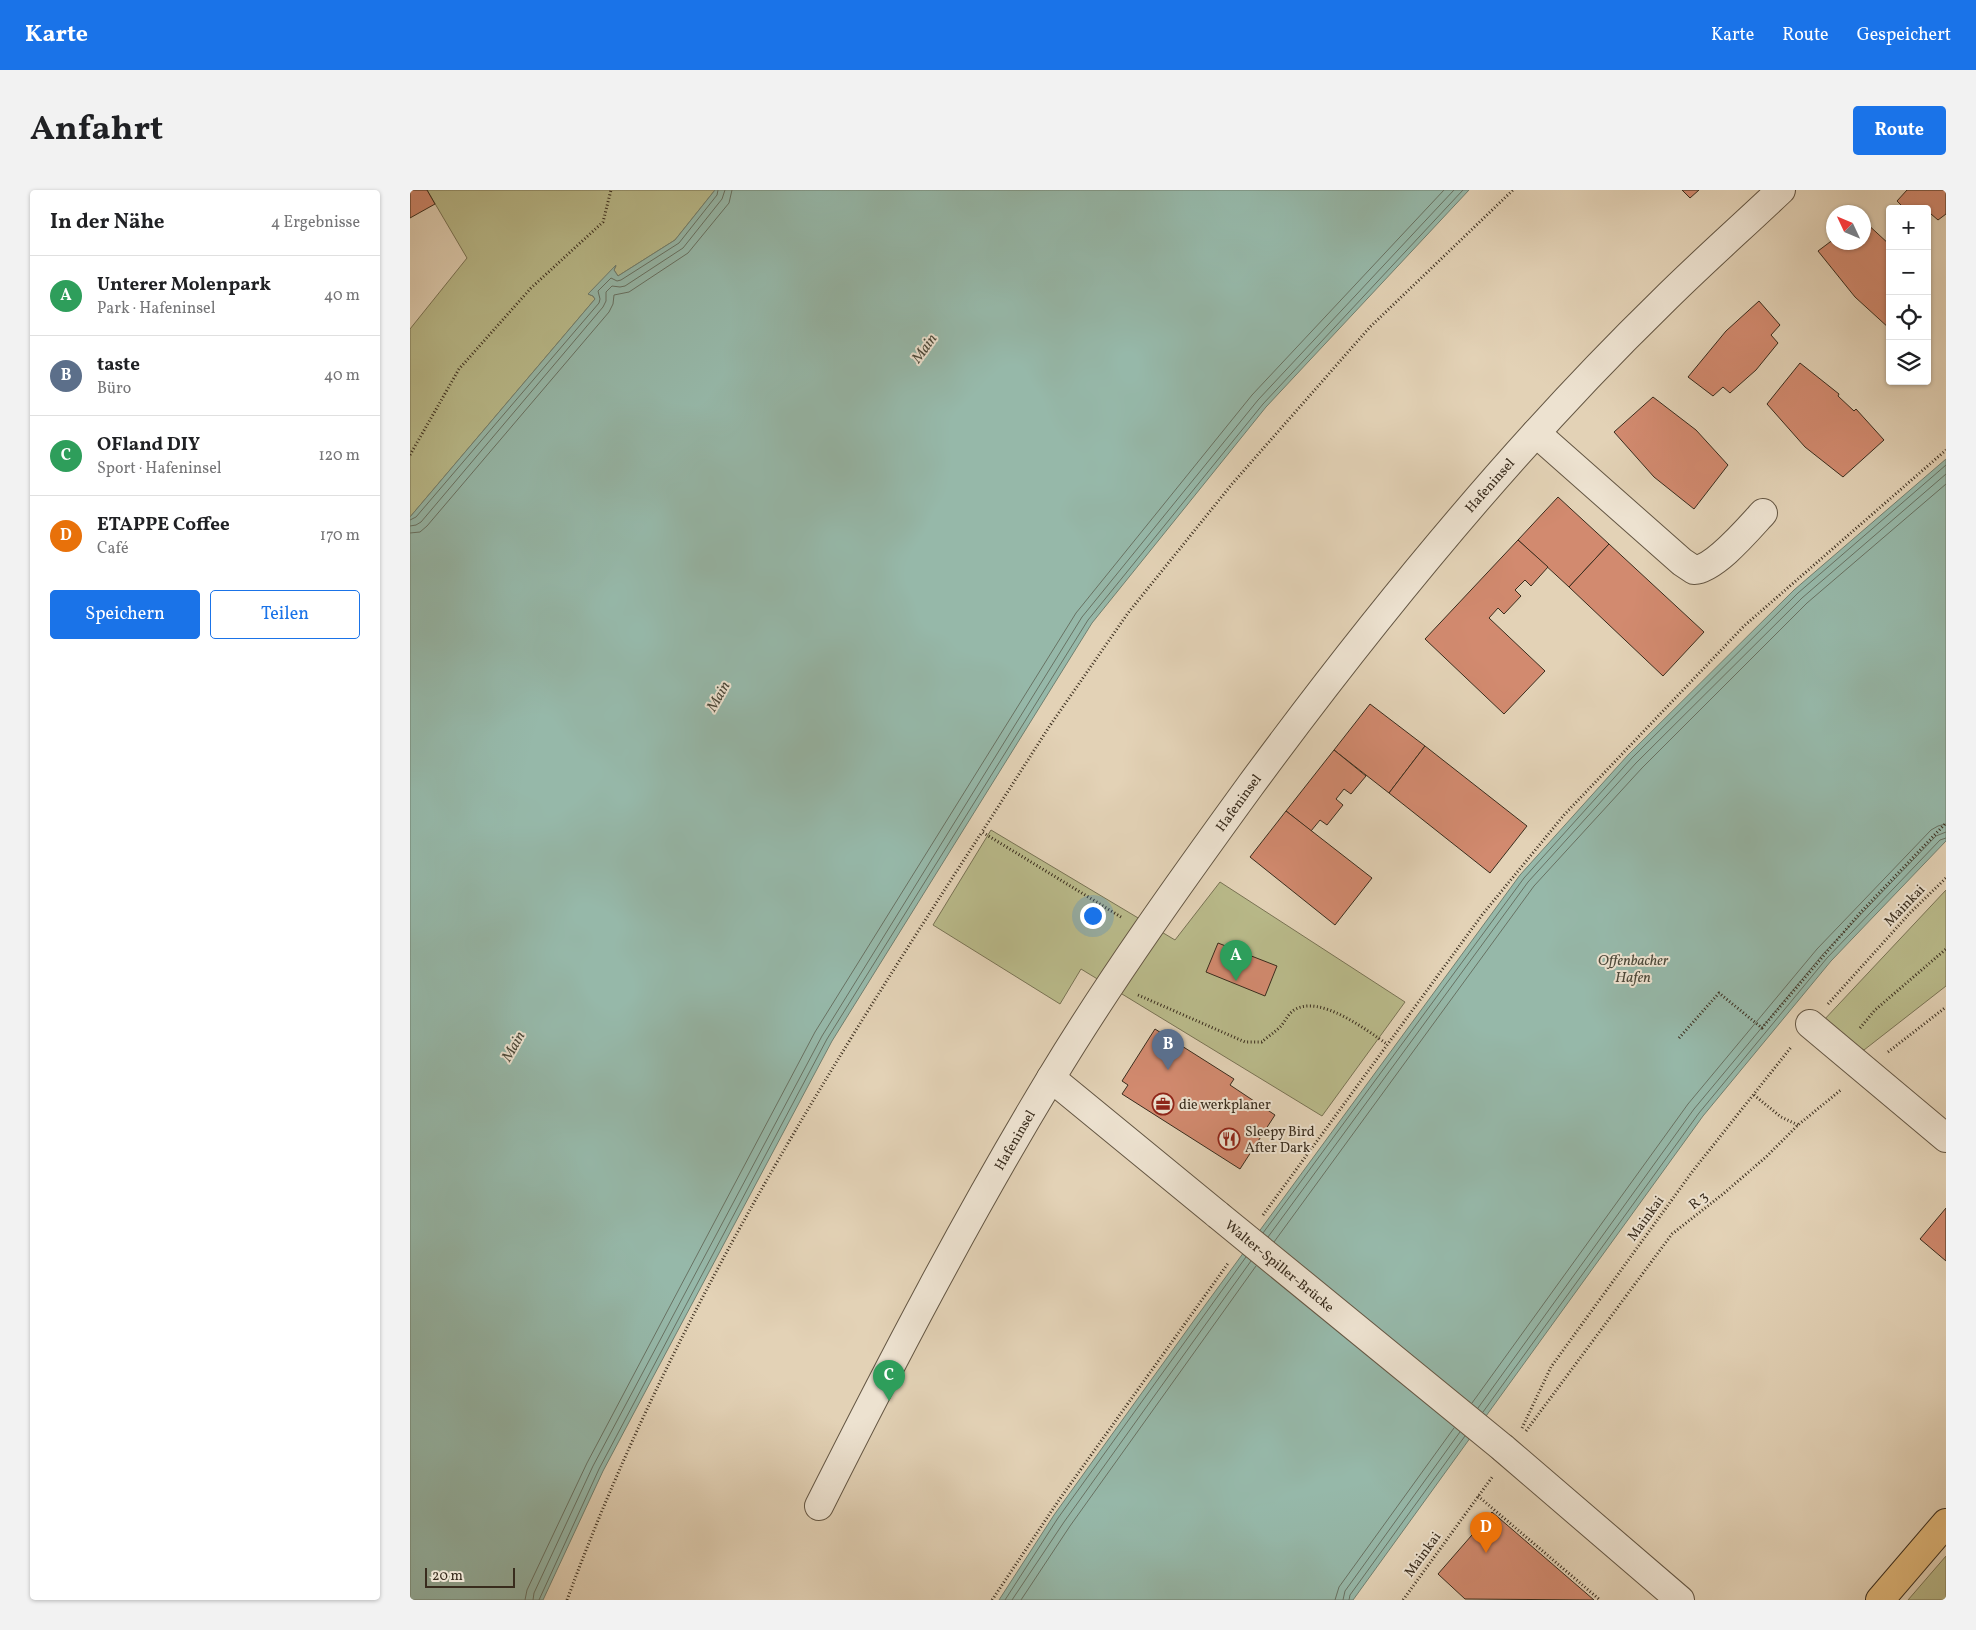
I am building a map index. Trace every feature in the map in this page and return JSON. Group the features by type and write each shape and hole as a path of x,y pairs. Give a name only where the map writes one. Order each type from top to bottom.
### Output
{"main road":[{"path":"1880,1600 1946,1523"}],"street":[{"name":"Hafeninsel","path":"819,1506 891,1362 987,1188 1051,1078 1146,932 1206,846 1309,706 1483,492 1536,433 1660,304 1781,190"},
{"path":"1536,433 1682,562 1694,570 1701,569 1710,564 1728,549 1763,513"},
{"path":"1810,1024 1946,1138"},
{"name":"Walter-Spiller-Brücke","path":"1051,1078 1506,1451 1680,1600"}],"path":[{"path":"410,455 459,369 531,288 603,222 611,190"},
{"path":"567,1600 593,1529 628,1448 754,1200 839,1055 1049,727 1128,613 1232,484 1370,327 1514,190"},
{"path":"1258,1221 1482,915 1564,815 1744,626 1946,450"},
{"path":"1679,1038 1719,993 1762,1028 1860,914 1946,823"},
{"path":"982,832 1146,932"},
{"name":"Mainkai","path":"1403,1600 1478,1496 1506,1451 1551,1367 1692,1172 1810,1024 1910,913 1946,878"},
{"path":"1855,1062 1860,1027 1875,1010 1946,949"},
{"path":"1112,983 1244,1042 1262,1042 1280,1027 1294,1010 1311,1004 1334,1012 1387,1044"},
{"name":"R 3","path":"1506,1451 1672,1234 1766,1157 1855,1062 1946,1007"},
{"path":"1754,1095 1781,1117 1798,1125"},
{"path":"992,1600 1059,1500 1232,1258"},
{"path":"1478,1496 1600,1600"}],"green space":[{"path":"427,190 715,190 675,240 618,276 614,270 616,266 588,294 595,299 410,517 410,329 467,258"},
{"path":"991,830 1175,940 1220,882 1405,1002 1322,1116 1081,969 1060,1004 933,925"},
{"path":"1946,890 1946,986 1864,1050 1837,1036 1823,1021"},
{"path":"1946,1556 1946,1600 1908,1600"}],"water":[{"name":"Main","path":"715,190 1469,190 1266,407 1092,623 832,1041 603,1471 543,1600 410,1600 410,517 595,299 588,294 616,265 614,270 618,276 675,240"},
{"name":"Offenbacher Hafen","path":"1946,459 1946,841 1831,961 1703,1116 1353,1600 999,1600 1054,1515 1520,875 1628,755 1794,590"}],"building":[{"path":"410,190 427,190 435,204 410,218"},
{"path":"1682,190 1699,190 1690,198"},
{"path":"1907,190 1946,190 1946,214 1938,220 1931,214 1931,205 1901,205 1897,201"},
{"path":"1871,227 1886,241 1886,325 1855,297 1818,251 1826,245 1826,250 1871,250"},
{"path":"1759,301 1780,325 1771,335 1778,343 1756,370 1730,393 1723,387 1713,396 1688,377 1726,331"},
{"path":"1800,363 1839,394 1838,396 1854,411 1856,409 1884,440 1843,477 1805,447 1767,404"},
{"path":"1653,397 1696,430 1728,465 1694,509 1654,477 1614,432"},
{"path":"1558,497 1609,544 1569,587 1518,540"},
{"path":"1518,540 1548,567 1531,586 1525,580 1515,590 1521,596 1504,614 1498,608 1489,618 1545,671 1504,714 1425,639"},
{"path":"1609,544 1704,632 1663,676 1569,587"},
{"path":"1370,704 1425,746 1389,793 1334,750"},
{"path":"1425,746 1527,826 1490,873 1389,793"},
{"path":"1334,750 1366,776 1351,794 1344,789 1336,799 1343,805 1327,825 1320,820 1311,831 1286,811"},
{"path":"1286,811 1372,878 1335,925 1250,857"},
{"path":"1218,943 1277,966 1265,996 1206,972"},
{"path":"1155,1029 1234,1079 1230,1085 1275,1115 1240,1169 1122,1094 1128,1085 1122,1081"},
{"path":"1946,1208 1946,1261 1920,1239"},
{"path":"1492,1512 1594,1600 1465,1599 1438,1574"}],"place":[{"name":"Unterer Molenpark","path":"1236,981"},
{"name":"taste","path":"1168,1070"},
{"name":"die werkplaner","path":"1163,1104"},
{"name":"Sleepy Bird After Dark","path":"1229,1139"},
{"name":"OFland DIY","path":"889,1401"},
{"name":"ETAPPE Coffee","path":"1486,1553"}]}
